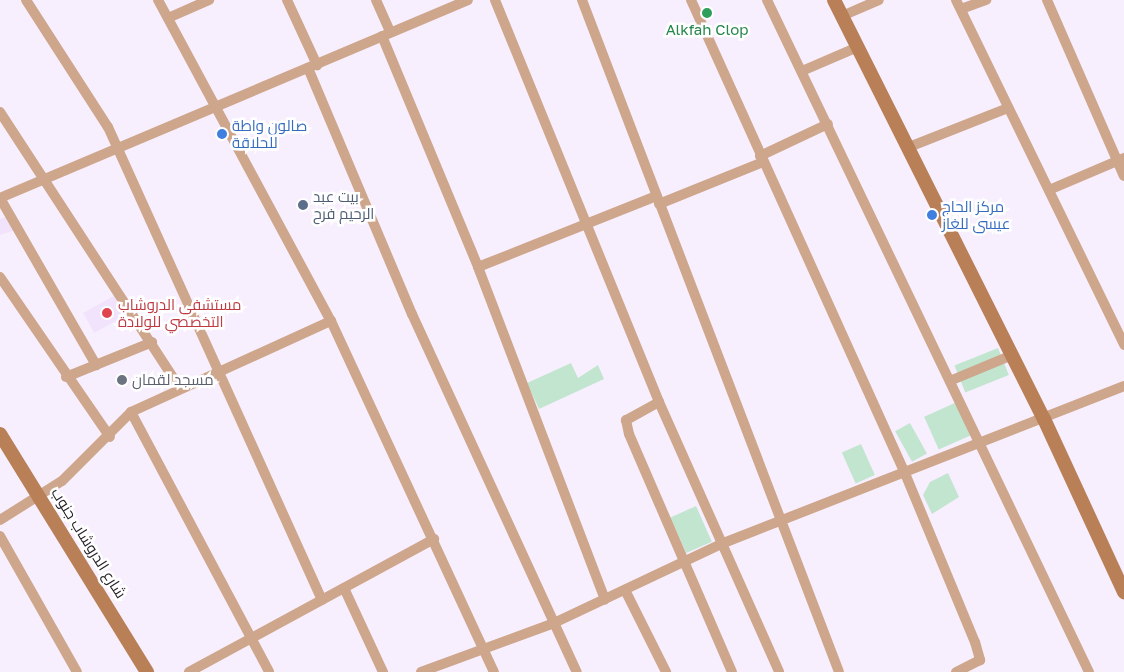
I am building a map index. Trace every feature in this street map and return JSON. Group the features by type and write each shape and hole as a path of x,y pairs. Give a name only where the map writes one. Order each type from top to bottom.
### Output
{"street":[{"path":"26,0 96,107 117,149 322,600"},
{"path":"158,0 217,106 331,321 434,539 494,672"},
{"path":"168,18 208,0"},
{"path":"287,0 412,314 577,672"},
{"path":"376,0 386,34 478,267 605,600"},
{"path":"96,366 0,198 468,0"},
{"path":"495,0 584,223 659,402 780,672"},
{"path":"582,0 779,521 839,672"},
{"path":"691,0 761,159 904,471 979,653 975,664 956,672"},
{"path":"767,0 952,380 1089,672"},
{"path":"834,0 1044,419 1124,592"},
{"path":"842,16 880,0"},
{"path":"986,0 958,5 1124,345"},
{"path":"1046,0 1121,159 1124,176"},
{"path":"802,71 858,47"},
{"path":"909,147 1008,108"},
{"path":"0,112 47,179 180,388"},
{"path":"478,267 584,223 657,200 761,159 828,124"},
{"path":"1049,190 1121,159"},
{"path":"0,277 66,377 110,436"},
{"path":"0,520 40,495 110,436 131,412 219,370 331,321"},
{"path":"66,377 152,342"},
{"path":"952,380 1012,355"},
{"path":"421,672 482,647 554,623 721,544 904,471 1044,419 1124,386"},
{"path":"659,402 626,420 669,531 686,560 732,672"},
{"path":"131,412 269,672"},
{"name":"شارع الدروشاب جنوب","path":"0,434 40,495 147,672"},
{"path":"0,536 77,672"},
{"path":"189,672 253,640 434,539"},
{"path":"344,588 383,672"},
{"path":"625,590 666,672"}],"shaded area":[{"path":"7,216 16,230 0,235 0,219"},
{"name":"مستشفى الدروشاب التخصصي للولادة","path":"119,293 130,313 94,333 83,313"}],"green space":[{"path":"998,348 1009,375 965,392 954,366"},
{"path":"571,363 578,378 598,365 604,379 539,409 527,383"},
{"path":"957,402 972,435 939,450 924,417"},
{"path":"910,423 927,454 912,462 895,431"},
{"path":"861,444 875,475 856,484 842,453"},
{"path":"948,473 959,497 932,514 923,495 930,482"},
{"path":"696,506 712,542 686,553 670,517"}],"place":[{"name":"Alkfah Clop","path":"707,13"},
{"name":"صالون واطة للحلاقة","path":"222,134"},
{"name":"بيت عبد الرحيم فرح","path":"303,205"},
{"name":"مركز الحاج عيسى للغاز","path":"932,215"},
{"name":"مستشفى الدروشاب التخصصي للولادة","path":"107,313"},
{"name":"مسجد لقمان","path":"122,380"}]}
